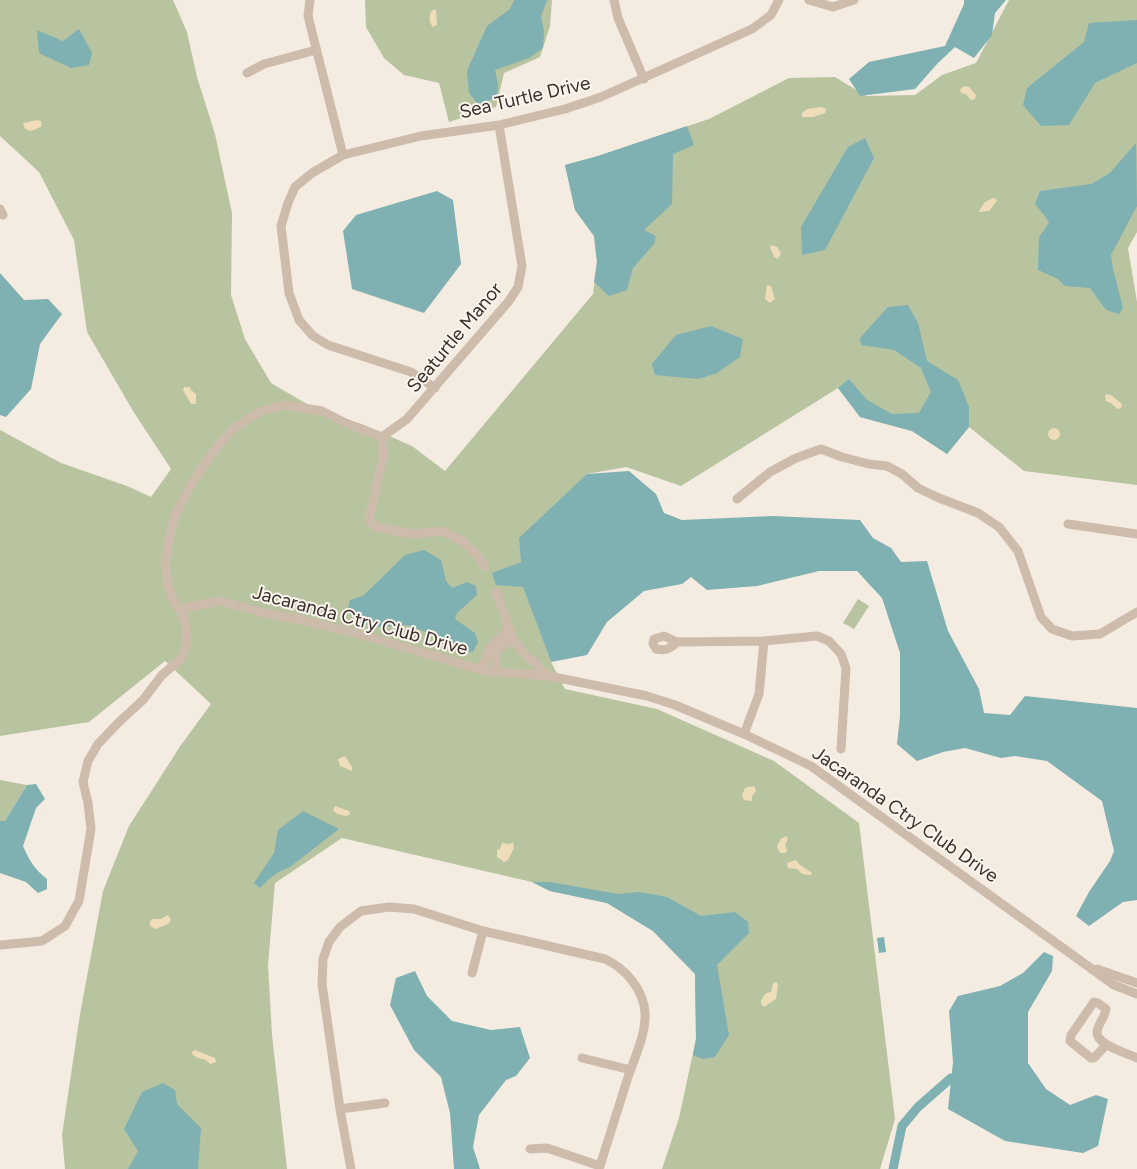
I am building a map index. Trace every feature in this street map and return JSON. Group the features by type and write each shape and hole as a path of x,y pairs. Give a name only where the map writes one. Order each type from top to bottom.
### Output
{"street":[{"path":"310,0 308,16 343,155"},
{"path":"614,0 618,18 644,79"},
{"name":"Sea Turtle Drive","path":"435,388 410,372 328,345 313,336 299,320 289,293 281,226 294,187 312,172 343,155 421,136 498,125 565,109 601,97 752,29 771,15 778,0"},
{"path":"809,0 833,6 854,0"},
{"path":"247,73 264,64 316,50"},
{"name":"Seaturtle Manor","path":"382,437 407,419 509,301 518,287 522,266 498,125"},
{"path":"0,953 0,943 42,941 65,926 79,901 91,829 83,782 88,761 98,744 143,700 162,675 182,658 187,641 185,622 174,602 167,582 164,561 174,516 211,454 234,428 261,411 285,404 322,411 345,423 382,437 383,458 369,520 375,527 412,534 442,531 461,540 477,554 485,567"},
{"path":"737,499 770,472 796,458 821,449 869,464 887,466 902,474 918,488 978,513 999,527 1018,551 1041,617 1052,629 1072,636 1100,634 1137,612"},
{"path":"1068,524 1137,534"},
{"path":"496,592 514,640 549,676"},
{"name":"Jacaranda Ctry Club Drive","path":"179,609 220,601 355,634 482,670 549,676 647,696 674,705 744,734 811,766 1114,985 1137,994"},
{"name":"Jacaranda Ctry Club Drive","path":"482,670 489,649 509,628"},
{"path":"677,642 764,641 817,636 829,640 841,654 846,668 841,749"},
{"path":"498,671 495,663 496,653 506,643 514,640"},
{"path":"744,734 758,694 764,641"},
{"path":"351,1169 340,1109 322,984 323,960 329,942 340,927 362,911 389,907 414,909 483,931 605,959 625,972 633,982 645,1010 639,1051 599,1168 547,1148 530,1149"},
{"path":"472,973 483,931"},
{"name":"Jacaranda Ctry Club Drive","path":"1085,964 1137,983"},
{"path":"1106,1045 1094,1058 1091,1058 1070,1041 1071,1035 1094,1002 1106,1009 1097,1034 1106,1045 1137,1058"},
{"path":"582,1058 631,1070"},
{"path":"340,1109 385,1103"}],"green space":[{"path":"0,0 173,0 187,32 197,77 215,134 232,213 231,295 245,339 271,383 312,407 364,425 412,446 445,471 593,294 597,262 594,236 575,210 565,165 709,119 789,78 835,77 866,96 915,95 942,75 976,63 1009,0 1137,0 1137,232 1128,248 1137,302 1137,485 1024,471 969,427 947,454 912,431 860,417 838,388 681,486 626,467 587,474 521,562 497,584 523,586 551,662 565,689 657,709 774,761 859,823 895,1119 880,1169 662,1169 679,1118 696,1039 695,974 653,931 607,903 550,891 532,882 342,838 275,883 268,965 272,1035 287,1169 65,1169 62,1135 80,1014 103,891 129,826 181,745 211,704 165,661 89,722 0,736 0,430 61,463 127,486 151,497 171,469 133,411 87,332 74,240 39,172 0,136"},
{"path":"365,0 552,0 550,26 540,57 504,73 496,107 449,122 439,83 404,75 384,58 366,27"},
{"path":"858,599 869,606 854,629 843,623"},
{"path":"0,780 27,785 5,821 0,821"}],"sand":[{"path":"433,10 436,10 437,25 433,27 430,14"},
{"path":"964,86 969,87 976,95 975,99 971,100 966,94 961,93 960,90"},
{"path":"821,107 826,109 825,113 813,117 802,117 802,113 807,109"},
{"path":"38,120 42,122 41,127 31,131 25,129 23,123"},
{"path":"993,198 997,201 989,211 978,212 985,202"},
{"path":"772,245 777,247 781,253 778,259 774,257 770,247"},
{"path":"767,285 771,286 775,299 770,303 765,299"},
{"path":"184,387 190,387 196,394 196,404 191,404 183,390"},
{"path":"1106,394 1111,395 1122,404 1121,408 1117,409 1106,401"},
{"path":"1056,428 1059,429 1059,439 1052,440 1049,439 1048,432 1049,429"},
{"path":"345,756 352,767 352,771 340,766 338,759"},
{"path":"754,786 756,791 752,796 752,801 744,800 742,795 745,788"},
{"path":"335,806 349,811 350,814 347,816 337,814 333,810"},
{"path":"786,836 788,839 785,845 786,853 780,853 777,846 781,839"},
{"path":"513,842 514,848 508,860 504,862 497,857 497,850 500,849 502,843 510,844"},
{"path":"796,860 812,873 811,875 802,874 797,869 788,868 787,863"},
{"path":"168,915 171,920 168,924 156,929 150,926 152,919 161,919"},
{"path":"777,982 776,999 764,1007 761,1004 761,1000 766,993 771,992 773,983"},
{"path":"195,1050 215,1058 216,1062 210,1064 206,1060 194,1056 192,1052"}],"water":[{"path":"514,0 547,0 541,16 544,32 543,48 529,58 495,70 498,85 497,98 478,104 469,93 467,71 487,26 510,9"},
{"path":"964,0 1006,0 995,13 992,35 974,58 955,47 915,89 860,96 849,79 869,62 945,46 964,4"},
{"path":"1137,20 1137,63 1095,83 1069,125 1041,126 1023,105 1027,88 1084,42 1089,23"},
{"path":"79,29 92,53 89,65 71,68 39,53 37,30 63,41"},
{"path":"687,126 694,145 673,154 672,204 644,230 656,236 654,244 633,268 627,290 609,296 594,282 597,262 594,236 575,210 565,165"},
{"path":"865,138 874,158 825,250 802,255 801,227 848,147"},
{"path":"1136,143 1137,206 1111,255 1123,308 1119,314 1106,310 1090,288 1065,286 1058,279 1038,270 1039,237 1049,223 1035,204 1040,191 1091,184 1110,173"},
{"path":"437,191 453,200 461,264 424,313 352,289 343,231 356,215"},
{"path":"0,273 24,300 48,299 62,314 40,344 31,389 6,417 0,415"},
{"path":"908,305 918,323 927,361 958,380 969,407 969,427 947,454 912,431 860,417 838,388 849,379 867,400 892,414 919,413 931,392 921,368 894,350 861,345 860,338 888,307"},
{"path":"711,326 743,339 740,357 717,373 698,379 655,375 652,364 676,335"},
{"path":"629,471 656,494 664,513 682,520 773,516 860,520 873,538 891,548 901,562 927,561 948,631 979,689 984,713 1010,715 1025,696 1137,708 1137,900 1123,902 1089,926 1076,916 1089,892 1110,861 1114,851 1102,801 1047,761 1015,756 1001,758 965,748 943,752 917,761 897,744 900,716 900,653 882,598 857,571 819,571 757,586 707,590 691,577 682,584 644,591 607,622 587,655 551,662 523,587 496,585 492,573 521,562 519,538 587,474"},
{"path":"424,550 441,560 446,581 452,588 467,582 476,586 477,595 457,613 455,619 475,633 478,642 473,652 453,651 426,632 407,625 377,627 363,624 347,612 350,600 363,596 405,555"},
{"path":"36,784 45,799 36,808 23,846 33,864 47,879 47,889 38,893 26,882 0,873 0,821 5,821 27,785"},
{"path":"303,811 339,829 290,867 274,875 260,888 254,883 274,853 278,830"},
{"path":"532,882 550,882 618,894 639,892 667,897 701,916 735,912 748,922 749,933 717,965 729,1035 715,1057 703,1059 693,1055 696,1039 695,974 653,931 607,903 550,891"},
{"path":"884,937 886,952 879,953 877,938"},
{"path":"1044,952 1053,956 1052,971 1028,1012 1028,1063 1046,1089 1070,1105 1096,1095 1108,1099 1098,1146 1083,1153 1005,1141 948,1109 953,1062 949,1011 958,996 1000,986 1023,973"},
{"path":"415,971 427,996 452,1021 491,1030 520,1027 530,1058 516,1076 506,1080 479,1115 473,1147 480,1169 454,1169 450,1113 441,1077 414,1050 390,1005 396,978"},
{"path":"163,1083 175,1090 177,1104 201,1128 198,1169 128,1169 138,1151 124,1129 142,1092"}],"waterway":[{"path":"893,1169 902,1126 918,1107 951,1078"}]}
